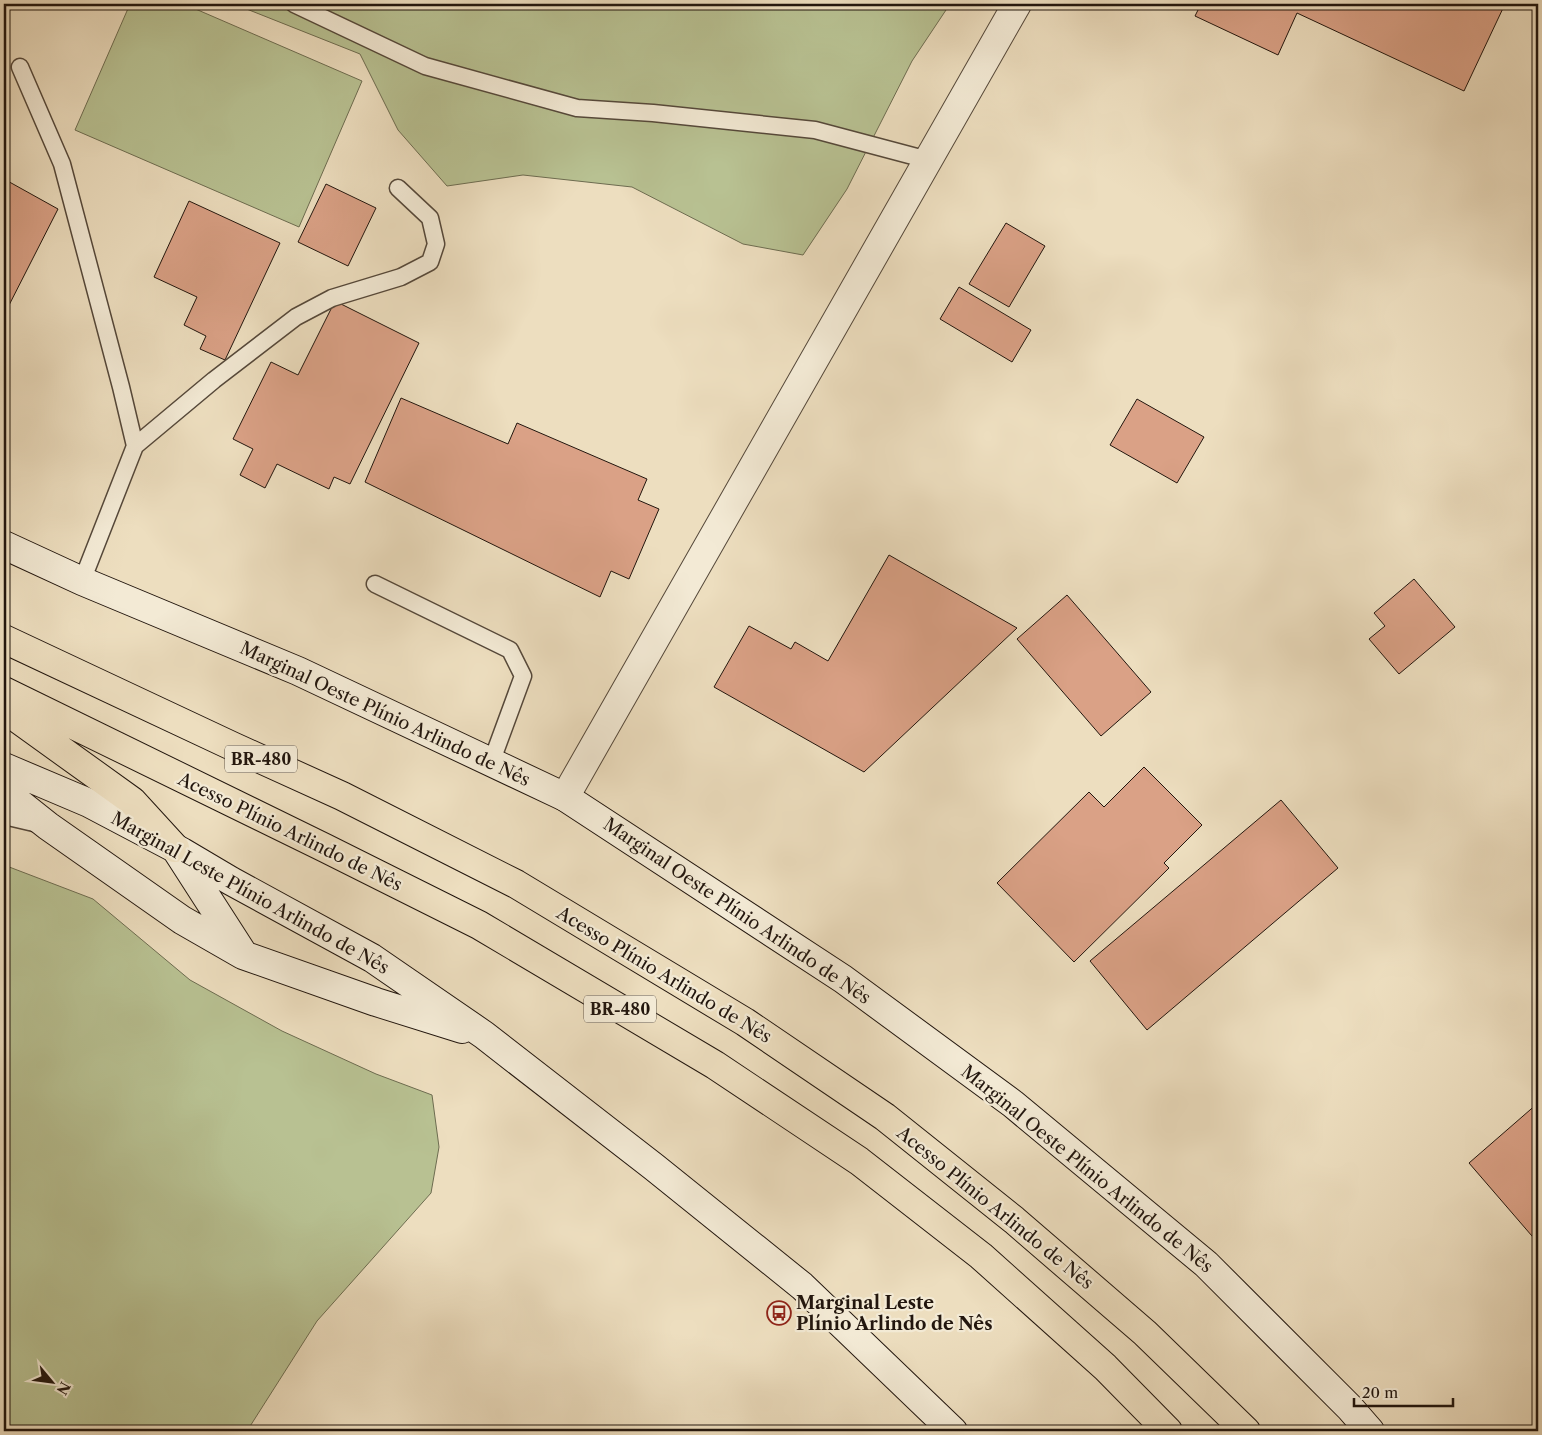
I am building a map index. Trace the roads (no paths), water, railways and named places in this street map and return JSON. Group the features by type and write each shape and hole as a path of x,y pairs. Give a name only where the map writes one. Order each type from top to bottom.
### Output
{"highway":[{"name":"Acesso Plínio Arlindo de Nês","path":"4,639 342,796 516,884 745,1022 885,1118 1014,1220 1145,1333 1246,1431"},
{"name":"Acesso Plínio Arlindo de Nês","path":"4,691 479,925 715,1065 859,1161 981,1256 1105,1367 1168,1431"},
{"path":"4,709 132,801 175,848"}],"main road":[{"path":"565,797 1017,4"},
{"name":"Marginal Oeste Plínio Arlindo de Nês","path":"4,545 82,581 298,671 565,797 843,979 1013,1104 1206,1264 1350,1408 1370,1431"},
{"name":"Marginal Leste Plínio Arlindo de Nês","path":"4,767 89,803 175,848 372,958 487,1037 654,1167 802,1286 952,1431"},
{"name":"Marginal Leste Plínio Arlindo de Nês","path":"4,791 48,826 182,920 243,955 376,1002 487,1037"},
{"path":"175,848 243,955"}],"lane":[{"path":"294,4 425,66 577,108 653,113 815,130 928,160"},
{"path":"20,67 62,164 135,446"},
{"path":"82,581 135,446 214,380 296,317 332,298 401,278 430,262 436,244 430,218 398,188"},
{"path":"375,584 510,650 522,676 491,762"},
{"path":"4,816 48,826"}],"place":[{"name":"Marginal Leste Plínio Arlindo de Nês","path":"779,1313"}]}
